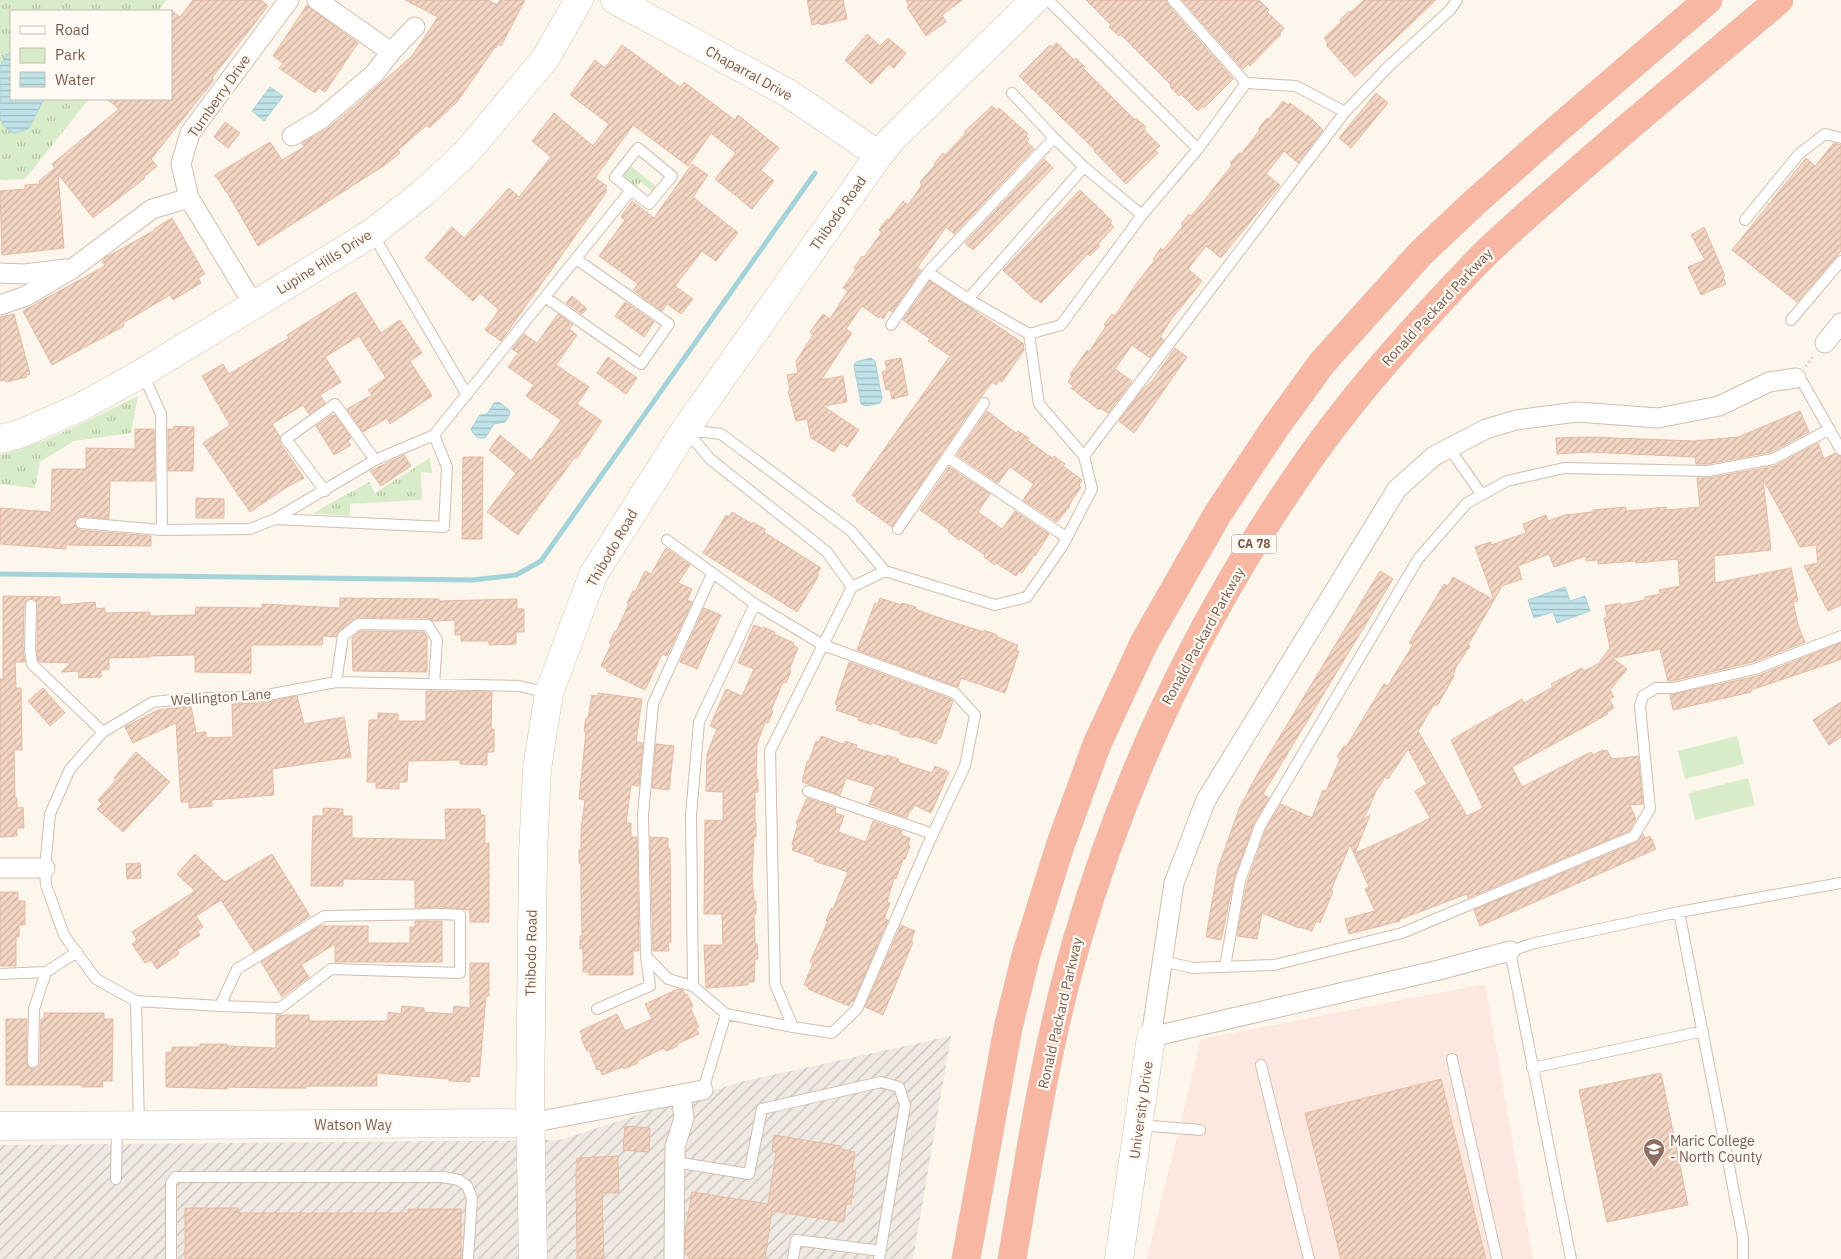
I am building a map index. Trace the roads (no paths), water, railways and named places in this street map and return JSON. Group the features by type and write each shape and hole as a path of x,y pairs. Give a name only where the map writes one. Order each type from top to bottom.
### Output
{"highway":[{"path":"966,1259 1008,1028 1026,955 1060,846 1097,744 1144,643 1217,515 1277,424 1322,363 1422,253 1475,202 1552,133 1708,0"},
{"name":"Ronald Packard Parkway","path":"1012,1259 1056,1020 1076,945 1103,859 1132,780 1164,706 1214,611 1262,531 1311,456 1382,365 1481,258 1646,112 1779,0"}],"street":[{"name":"Turnberry Drive","path":"254,305 189,198 182,164 190,133 289,0"},
{"path":"317,0 391,52"},
{"name":"Lupine Hills Drive","path":"0,439 20,434 81,408 372,233 423,193 466,153 545,58 579,0"},
{"name":"Chaparral Drive","path":"615,0 788,93 879,155"},
{"name":"Thibodo Road","path":"533,1259 530,1123 533,855 537,769 548,693 593,575 685,430 879,155 892,139 1035,0"},
{"path":"292,136 321,119 374,74 391,52 415,27"},
{"path":"0,305 26,296 72,269 152,209 189,198"},
{"path":"0,273 25,274 72,269"},
{"path":"1825,343 1841,323"},
{"name":"University Drive","path":"1119,1259 1174,883 1206,800 1397,489 1434,456 1486,429 1516,420 1577,412 1658,418 1719,406 1769,382 1796,378"},
{"path":"0,868 45,868"},
{"path":"1151,1037 1439,970 1510,951"},
{"name":"Watson Way","path":"0,1126 530,1123 703,1090"},
{"path":"674,1259 675,1147 684,1118 681,1094"}],"lane":[{"path":"1048,0 1198,149"},
{"path":"1174,0 1246,83 1296,86 1345,112"},
{"path":"1084,456 1345,112 1388,67 1450,10 1457,0"},
{"path":"928,272 968,299 1028,334 1061,325 1142,216 1198,149 1246,83"},
{"path":"1012,93 1084,167 1142,216"},
{"path":"1746,220 1799,154 1825,134 1841,138"},
{"path":"891,325 928,272 1054,138"},
{"path":"638,148 672,176 650,204 631,190 615,177 638,148"},
{"path":"968,299 1084,167"},
{"path":"81,523 162,530 250,529 275,519 375,460 434,435 631,190"},
{"path":"372,233 466,395"},
{"path":"545,297 642,364 669,324 576,259"},
{"path":"1791,320 1841,261"},
{"path":"685,430 721,434 851,531 885,571 995,605 1027,597 1066,537 1092,489 1084,456 1039,404 1028,334"},
{"path":"142,373 161,414 162,530"},
{"path":"1796,378 1803,382 1841,450"},
{"path":"898,529 984,403"},
{"path":"325,491 286,439 335,404 375,460"},
{"path":"1226,967 1240,881 1260,826 1418,559 1467,503 1507,481 1564,468 1708,471 1773,459 1830,429"},
{"path":"685,430 710,458 828,552 852,587"},
{"path":"275,519 444,527 447,467 434,435"},
{"path":"1449,448 1482,495"},
{"path":"947,457 1066,537"},
{"path":"646,956 668,980 693,986 726,1014 832,1033 857,1009 933,834 965,766 975,715 955,693 824,645 755,604 667,540"},
{"path":"793,1027 775,984 770,751 852,587 885,571"},
{"path":"597,1009 650,986 646,956 643,816 654,704 712,574"},
{"path":"693,986 691,815 699,722 755,604"},
{"path":"31,605 30,648 32,664 103,732"},
{"path":"336,682 343,636 358,624 418,625 428,626 437,640 434,684"},
{"path":"1162,961 1193,968 1274,965 1402,933 1634,836 1650,809 1640,706 1643,696 1656,688 1673,688 1755,669 1841,636"},
{"name":"Wellington Lane","path":"220,1006 237,969 324,916 460,915 460,974 331,969 280,1008 220,1006 136,1000 96,979 64,935 46,885 45,868 50,814 70,769 103,732 154,702 262,696 336,682 519,686 548,693"},
{"path":"808,791 933,834"},
{"path":"1571,1259 1510,951 1535,942 1679,912 1841,883"},
{"path":"1679,912 1743,1238 1744,1259"},
{"path":"0,974 46,972 77,952"},
{"path":"33,1062 34,1009 46,972"},
{"path":"116,1179 128,1126 136,1000"},
{"path":"703,1090 726,1014"},
{"path":"1532,1068 1703,1031"},
{"path":"1452,1059 1497,1259"},
{"path":"1261,1065 1309,1259"},
{"path":"675,1162 749,1174 762,1109 881,1082 899,1087 905,1105 880,1255 796,1240 793,1259"},
{"path":"1138,1125 1200,1130"},
{"path":"171,1259 171,1183 175,1177 443,1177 458,1180 467,1186 472,1198 468,1259"}],"water":[{"path":"10,53 10,100 43,100 28,129 15,133 5,127 0,119 0,66"},
{"path":"270,87 283,96 264,121 252,111"},
{"path":"871,358 875,361 882,399 880,403 866,406 861,404 854,365 856,362"},
{"path":"499,402 509,410 510,414 505,422 494,424 485,438 478,438 471,429 480,415 487,414 494,403"},
{"path":"1565,587 1570,601 1585,596 1590,611 1557,623 1553,612 1534,618 1528,600"}],"waterway":[{"path":"0,574 472,580 516,575 541,561 815,173"}],"place":[{"name":"Maric College - North County","path":"1654,1168"}]}
